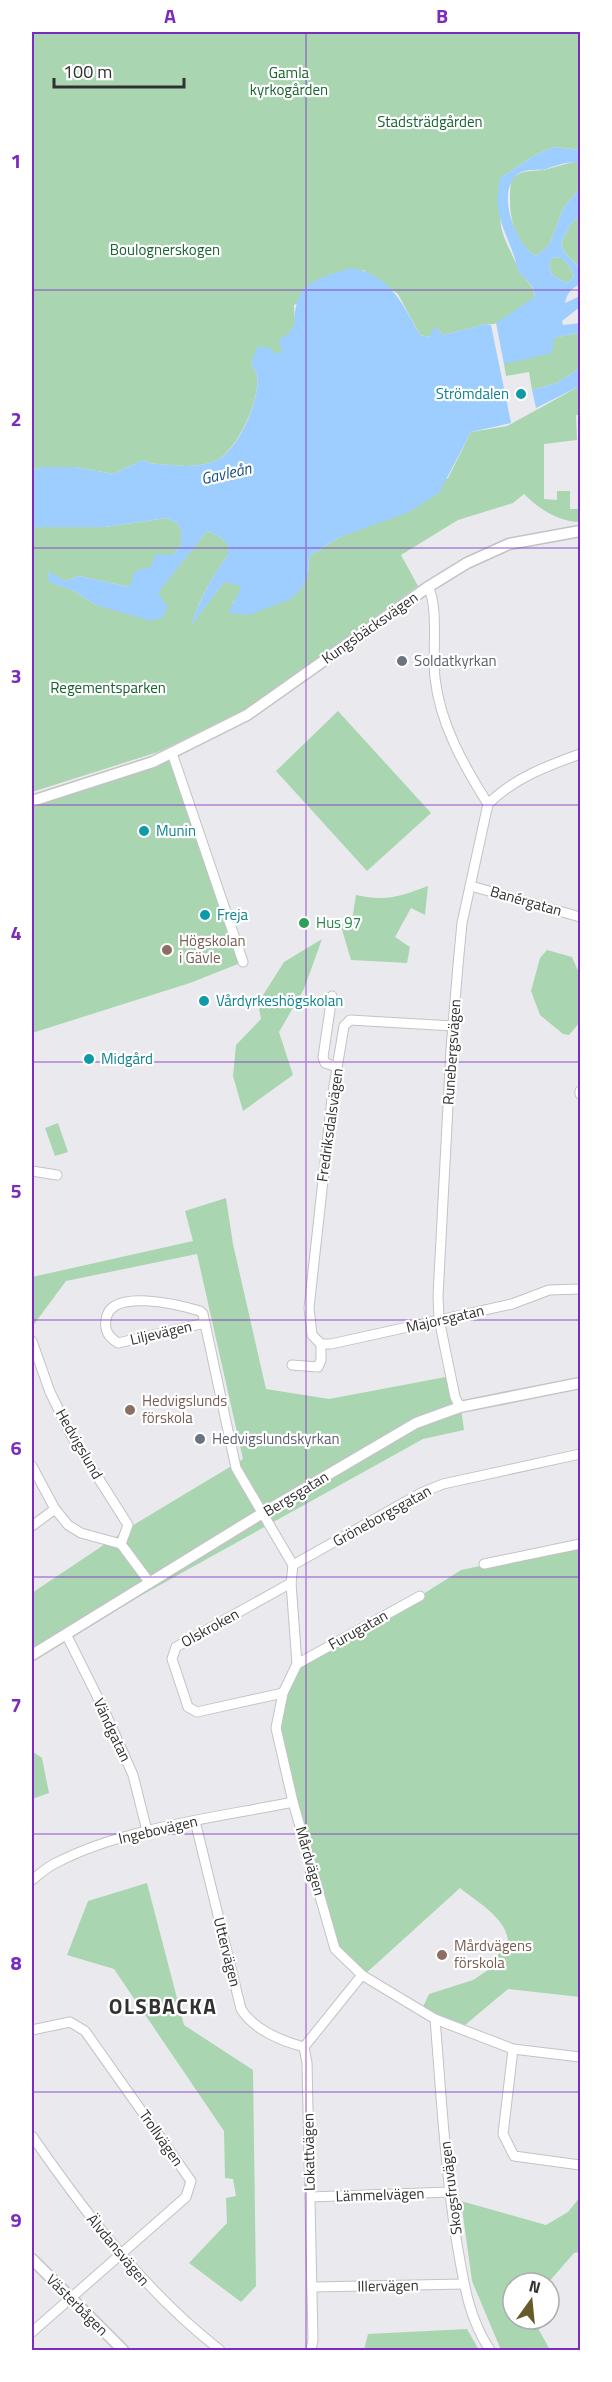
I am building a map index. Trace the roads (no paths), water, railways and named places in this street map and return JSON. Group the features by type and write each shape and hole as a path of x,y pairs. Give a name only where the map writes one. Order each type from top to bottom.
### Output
{"street":[{"name":"Kungsbäcksvägen","path":"32,801 153,762 247,715 428,587 467,563 509,544 580,531"},
{"path":"428,587 432,603 435,679 443,715 471,778 488,804 500,792 521,778 580,754"},
{"path":"172,753 243,962"},
{"name":"Runebergsvägen","path":"460,1407 455,1397 439,1319 439,1245 462,923 488,804"},
{"name":"Banérgatan","path":"471,886 580,917"},
{"path":"332,996 323,1057 325,1063 337,1067"},
{"name":"Fredriksdalsvägen","path":"321,1344 312,1335 309,1308 332,1098 344,1026 350,1020 453,1026"},
{"path":"32,1171 57,1175"},
{"name":"Majorsgatan","path":"321,1344 381,1334 512,1304 549,1290 580,1289"},
{"name":"Liljevägen","path":"205,1323 118,1343 110,1337 105,1327 106,1316 112,1308 127,1302 151,1300 168,1302 200,1311 203,1314 205,1323 236,1468 261,1514"},
{"name":"Hedvigslund","path":"32,1341 51,1392 71,1435 128,1525 121,1544"},
{"path":"292,1365 318,1367 321,1360 321,1344"},
{"name":"Bergsgatan","path":"32,1655 261,1514 416,1423 460,1407 580,1383"},
{"name":"Gröneborgsgatan","path":"293,1566 421,1493 443,1484 580,1454"},
{"path":"32,1466 55,1509 68,1525 81,1533 121,1544 150,1583"},
{"path":"32,1526 55,1509"},
{"path":"261,1514 293,1566 291,1583 297,1664"},
{"path":"484,1564 580,1544"},
{"name":"Olskroken","path":"283,1693 197,1712 188,1707 172,1659 176,1647 291,1583"},
{"name":"Furugatan","path":"297,1664 420,1596"},
{"name":"Vändgatan","path":"66,1634 133,1775 147,1831"},
{"name":"Mårdvägen","path":"297,1664 283,1693 276,1728 294,1802 336,1948 362,1975 435,2019 513,2049 580,2056"},
{"name":"Ingebovägen","path":"32,1880 55,1863 87,1848 147,1831 294,1802"},
{"name":"Uttervägen","path":"195,1821 240,2009 247,2020 286,2042 303,2047"},
{"path":"303,2047 362,1975"},
{"name":"Skogsfruvägen","path":"435,2019 450,2192 464,2284 473,2320 490,2350"},
{"name":"Trollvägen","path":"32,2030 70,2022 85,2031 191,2181 186,2197 32,2332"},
{"name":"Lokattvägen","path":"303,2047 307,2063 313,2340 311,2350"},
{"path":"513,2049 503,2134 514,2156 580,2165"},
{"name":"Älvdansvägen","path":"32,2136 74,2197 120,2255 147,2285 220,2350"},
{"name":"Lämmelvägen","path":"310,2197 450,2192"},
{"name":"Västerbågen","path":"32,2259 70,2300 123,2350"},
{"name":"Illervägen","path":"312,2287 464,2284"}],"water":[{"path":"554,147 580,150 580,164 560,164 545,169 528,170 517,175 508,193 508,205 515,230 521,241 536,256 549,245 564,207 580,188 580,215 570,225 561,243 564,252 580,268 580,284 570,292 565,303 580,296 580,307 562,321 563,325 580,323 580,332 554,338 552,353 504,364 496,323 535,297 531,285 518,270 503,227 498,210 498,190 500,178 535,155","holes":["553,257 562,258 574,277 566,283 552,275 549,264"]},
{"name":"Gavleån","path":"350,268 364,271 385,283 401,301 420,335 430,337 433,328 438,329 443,335 486,324 491,325 511,423 471,432 439,493 409,512 340,537 309,556 308,575 302,588 291,599 249,615 228,613 241,586 224,582 191,626 207,589 228,555 228,544 207,531 158,593 168,607 163,617 151,621 96,605 74,591 49,582 48,571 65,581 79,576 129,587 135,571 150,567 156,554 173,555 181,545 181,530 177,523 167,518 105,527 32,527 32,469 75,467 113,474 143,460 149,463 185,466 203,465 219,459 227,453 241,434 252,409 256,397 257,376 251,363 258,346 270,348 275,354 282,352 279,340 287,335 294,326 295,311 302,292 316,280"},
{"path":"580,368 580,386 536,408 532,390 557,383"}],"place":[{"name":"Strömdalen","path":"521,394"},
{"name":"Soldatkyrkan","path":"402,661"},
{"name":"Munin","path":"144,831"},
{"name":"Freja","path":"205,915"},
{"name":"Hus 97","path":"304,923"},
{"name":"Högskolan i Gävle","path":"167,950"},
{"name":"Vårdyrkeshögskolan","path":"204,1001"},
{"name":"Midgård","path":"89,1059"},
{"name":"Hedvigslunds förskola","path":"130,1410"},
{"name":"Hedvigslundskyrkan","path":"200,1439"},
{"name":"Mårdvägens förskola","path":"442,1955"}],"district":[{"name":"OLSBACKA","path":"163,2007"}],"park label":[{"name":"Gamla kyrkogården","path":"289,82"},
{"name":"Stadsträdgården","path":"430,122"},
{"name":"Boulognerskogen","path":"165,250"},
{"name":"Regementsparken","path":"108,688"}]}
